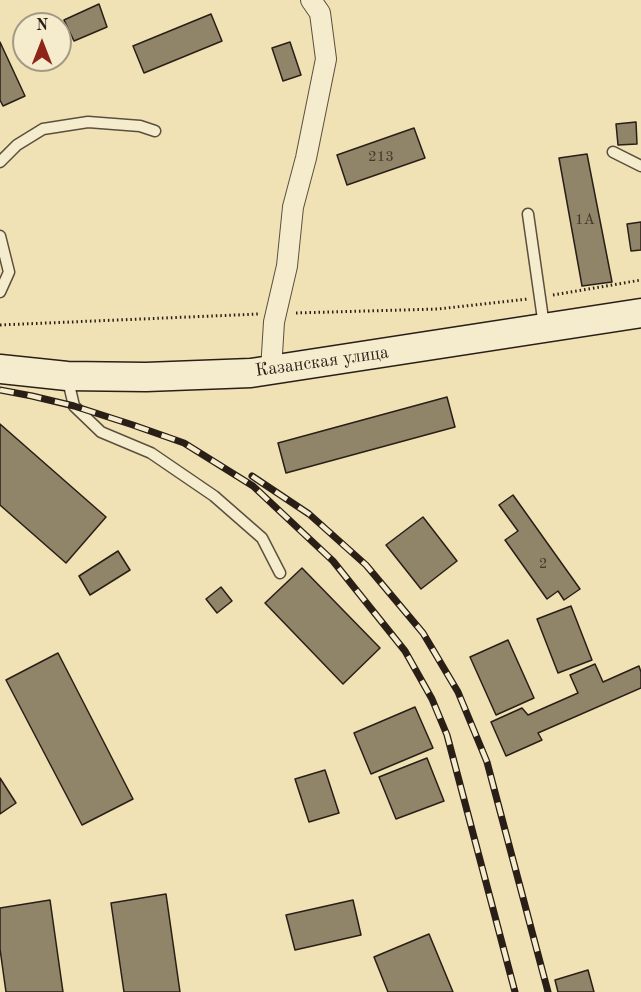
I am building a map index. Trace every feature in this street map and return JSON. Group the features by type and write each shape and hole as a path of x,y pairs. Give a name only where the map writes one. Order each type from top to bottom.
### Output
{"main road":[{"name":"Казанская улица","path":"0,369 67,376 146,377 251,373 641,313"}],"street":[{"path":"271,370 274,322 286,266 292,207 306,158 326,58 320,13 311,0"}],"lane":[{"path":"0,162 17,145 43,129 88,122 140,126 155,131"},
{"path":"613,152 641,166"},
{"path":"528,214 544,328"},
{"path":"0,236 9,272 0,292"},
{"path":"67,376 74,406 101,432 151,453 214,496 262,538 280,573"}],"path":[{"path":"0,325 276,313 438,309 540,298 641,280"}],"building":[{"path":"99,4 107,27 74,41 72,16"},
{"path":"211,14 222,41 144,73 133,46"},
{"path":"0,42 25,96 3,106 0,100"},
{"path":"290,42 301,75 283,81 272,48"},
{"path":"636,122 637,144 618,145 616,124"},
{"path":"414,128 425,158 347,185 337,155"},
{"path":"587,154 612,282 582,286 559,158"},
{"path":"641,222 641,250 631,251 627,224"},
{"path":"447,397 455,427 286,473 278,443"},
{"path":"0,424 106,517 66,563 0,505"},
{"path":"513,495 580,589 564,600 558,591 547,599 505,540 518,531 499,505"},
{"path":"423,517 457,561 421,589 386,545"},
{"path":"118,551 130,570 90,595 79,576"},
{"path":"302,568 380,648 343,684 265,603"},
{"path":"221,587 232,601 217,613 206,599"},
{"path":"571,606 592,660 558,673 537,619"},
{"path":"508,640 534,698 496,715 470,657"},
{"path":"58,653 133,799 82,825 6,680"},
{"path":"595,664 603,682 639,666 641,688 538,733 542,740 506,756 491,722 522,708 528,715 578,693 570,675"},
{"path":"415,707 433,748 371,774 354,733"},
{"path":"427,758 444,801 396,819 379,777"},
{"path":"325,770 339,813 309,822 295,779"},
{"path":"0,778 16,803 0,814"},
{"path":"166,894 180,992 124,992 111,903"},
{"path":"50,900 63,992 6,992 0,949 0,908"},
{"path":"353,900 361,935 295,950 286,915"},
{"path":"429,934 453,992 388,992 374,957"},
{"path":"588,970 594,992 558,992 555,980"}],"railway":[{"path":"0,390 74,406 184,443 253,486 333,561 405,651 432,699 447,735 515,992"},
{"path":"252,476 309,514 366,565 423,633 458,692 487,762 548,992"}]}
